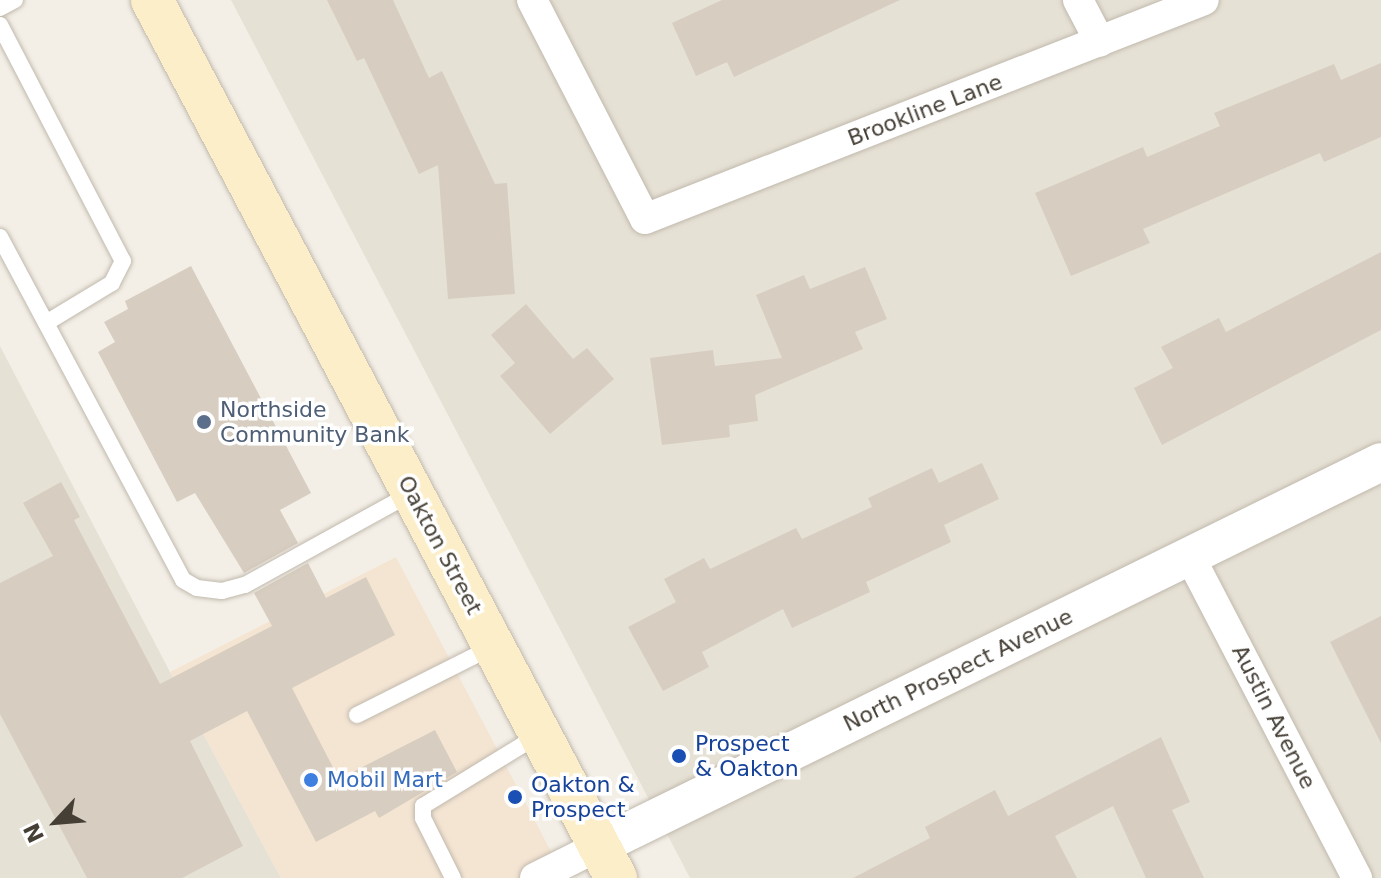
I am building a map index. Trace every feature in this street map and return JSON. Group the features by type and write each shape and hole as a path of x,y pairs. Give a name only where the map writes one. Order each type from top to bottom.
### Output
{"main road":[{"name":"Oakton Street","path":"152,0 607,862"}],"street":[{"name":"Brookline Lane","path":"532,0 645,219 1204,0"},
{"path":"1078,0 1100,42"},
{"name":"North Prospect Avenue","path":"535,878 607,862 1190,557 1381,462"},
{"name":"Austin Avenue","path":"1190,557 1357,878"}],"lane":[{"path":"0,8 15,0"},
{"path":"0,25 123,261 112,283 46,323"},
{"path":"0,237 183,580 197,588 222,591 245,585 412,493"},
{"path":"357,715 493,646"},
{"path":"453,878 423,818 423,806 540,734"}],"shaded area":[{"path":"231,0 1381,0 1381,878 690,878"},
{"path":"0,346 170,672 281,878 0,878"},
{"path":"396,557 565,878 281,878 170,672"}],"building":[{"path":"327,0 393,0 429,78 442,71 495,184 507,183 515,294 448,299 438,165 419,174 364,58 357,61"},
{"path":"722,0 900,0 734,77 727,62 696,76 672,23"},
{"path":"1381,63 1381,137 1324,162 1320,153 1143,229 1150,243 1071,276 1035,193 1143,147 1147,157 1220,126 1214,113 1334,64 1341,80"},
{"path":"1381,252 1381,330 1162,445 1134,388 1173,368 1161,347 1219,318 1226,332"},
{"name":"Northside Community Bank","path":"191,266 311,493 280,510 298,543 244,573 195,493 177,502 98,352 115,342 104,322 128,309 125,301"},
{"path":"865,267 887,319 855,332 863,349 755,395 758,421 729,425 730,437 662,445 650,358 713,350 715,366 782,358 756,295 804,275 810,289"},
{"path":"526,304 573,359 587,348 614,379 550,434 500,376 515,363 491,335"},
{"path":"982,463 999,499 944,525 951,542 866,582 870,592 792,628 783,609 702,652 709,667 663,691 628,627 676,602 664,579 704,558 710,569 796,528 802,539 872,507 868,498 932,468 939,483"},
{"path":"61,482 80,517 74,520 160,684 272,626 254,593 308,563 326,598 366,577 395,635 292,688 339,779 435,730 457,772 379,818 375,811 316,842 247,711 190,741 243,846 182,878 87,878 0,714 0,583 53,556 23,503"},
{"path":"1381,616 1381,743 1330,642"},
{"path":"1161,737 1190,802 1172,810 1204,878 1146,878 1113,806 1055,836 1077,878 853,878 930,838 925,827 995,790 1008,816"}],"place":[{"name":"Northside Community Bank","path":"204,422"},
{"name":"Prospect & Oakton","path":"679,756"},
{"name":"Mobil Mart","path":"311,780"},
{"name":"Oakton & Prospect","path":"515,797"}]}
